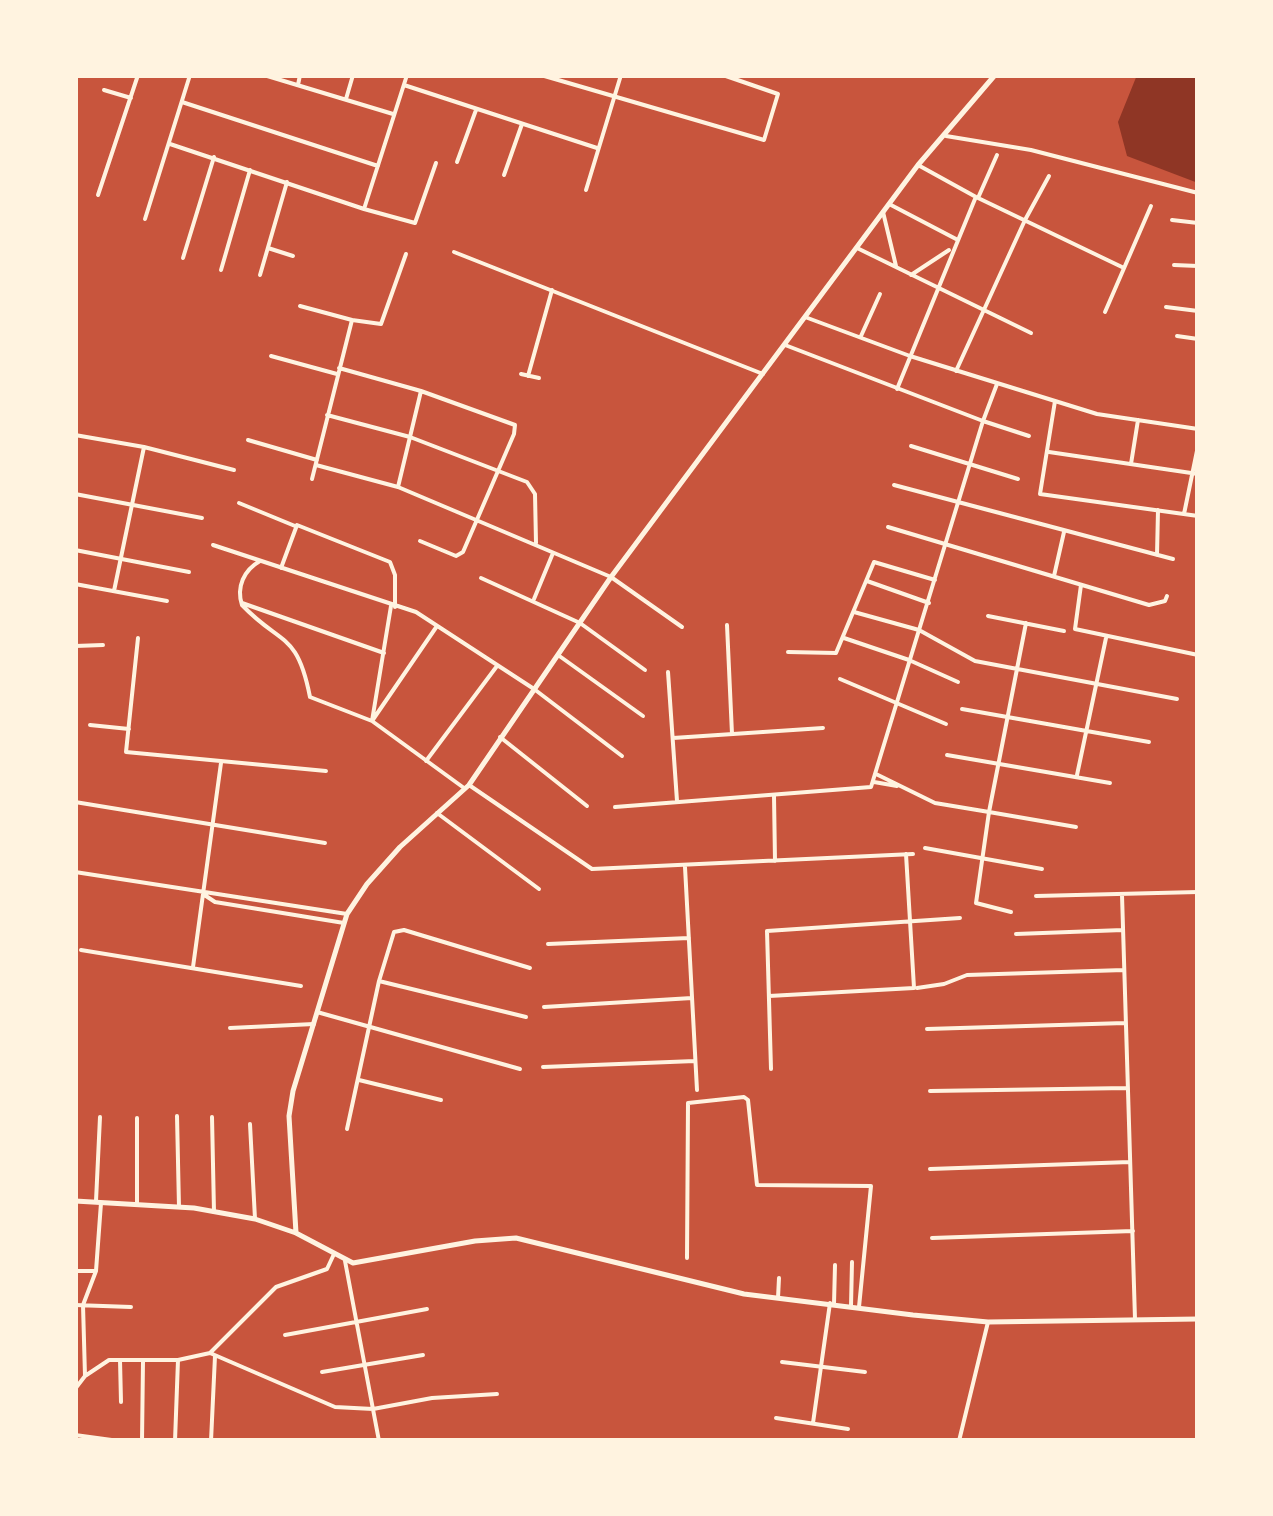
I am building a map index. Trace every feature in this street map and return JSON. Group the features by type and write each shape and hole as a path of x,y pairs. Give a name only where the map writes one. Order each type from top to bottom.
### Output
{"street":[{"path":"98,195 138,75"},
{"path":"145,219 190,75"},
{"path":"264,75 393,114"},
{"path":"298,86 300,75"},
{"path":"345,100 353,75"},
{"path":"364,209 407,75"},
{"path":"540,75 764,140 778,94 722,75"},
{"path":"586,190 620,75"},
{"path":"296,1232 289,1116 293,1091 347,914 400,847 467,787 611,577 918,165 994,75"},
{"path":"404,85 597,148"},
{"path":"104,90 131,98"},
{"path":"182,102 378,166"},
{"path":"457,162 476,109"},
{"path":"504,175 522,124"},
{"path":"941,135 1031,150 1198,194"},
{"path":"170,144 415,223 436,164"},
{"path":"897,388 956,238 996,154"},
{"path":"182,258 214,157"},
{"path":"918,165 977,198 1124,268"},
{"path":"221,270 250,170"},
{"path":"956,371 1049,176"},
{"path":"260,275 287,182"},
{"path":"890,204 956,238"},
{"path":"1105,312 1151,206"},
{"path":"884,212 896,267"},
{"path":"1172,220 1198,223"},
{"path":"268,248 293,256"},
{"path":"856,248 1031,333"},
{"path":"911,274 952,248"},
{"path":"454,252 763,374"},
{"path":"300,306 376,326 383,322 406,254"},
{"path":"1174,265 1198,266"},
{"path":"528,376 552,290"},
{"path":"861,336 880,294"},
{"path":"1166,307 1198,310"},
{"path":"805,317 910,356 1097,414 1198,428"},
{"path":"312,479 352,320"},
{"path":"1178,336 1198,339"},
{"path":"785,345 1029,436"},
{"path":"271,356 420,391 512,422 516,430 460,555 420,542"},
{"path":"521,374 539,378"},
{"path":"615,807 871,787 997,384"},
{"path":"398,486 420,391"},
{"path":"1055,402 1040,494 1198,516"},
{"path":"328,415 410,437 527,482 534,489 536,544"},
{"path":"1131,464 1138,420"},
{"path":"75,435 234,470"},
{"path":"248,440 398,486 536,544 611,577 682,627"},
{"path":"911,446 1018,480"},
{"path":"1184,514 1196,473 1198,446"},
{"path":"114,591 144,448"},
{"path":"1047,451 1196,473"},
{"path":"894,485 1173,559"},
{"path":"75,494 202,518"},
{"path":"240,503 390,562 395,575 393,607 372,721"},
{"path":"1157,555 1158,510"},
{"path":"280,568 295,526"},
{"path":"888,527 1149,605 1167,596"},
{"path":"1054,576 1064,532"},
{"path":"213,545 416,612 534,689 622,756"},
{"path":"75,550 189,572"},
{"path":"533,601 553,552"},
{"path":"788,652 833,655 876,561 936,580"},
{"path":"260,562 244,578 240,588 242,603 296,651 305,670 310,697 372,721 426,761 592,869 913,854"},
{"path":"481,578 580,623 645,670"},
{"path":"867,581 928,603"},
{"path":"75,584 167,601"},
{"path":"1081,584 1075,629 1198,655"},
{"path":"242,603 384,654"},
{"path":"854,612 919,630 976,661 1177,700"},
{"path":"988,616 1064,631"},
{"path":"1011,912 976,903 1026,623"},
{"path":"727,625 732,734"},
{"path":"372,721 437,626"},
{"path":"138,638 126,752 326,772"},
{"path":"844,638 958,682"},
{"path":"1077,777 1106,638"},
{"path":"75,646 103,645"},
{"path":"558,655 643,716"},
{"path":"426,761 497,666"},
{"path":"668,672 676,802"},
{"path":"840,679 946,724"},
{"path":"962,709 1149,742"},
{"path":"90,725 129,728"},
{"path":"674,738 823,728"},
{"path":"500,737 587,806"},
{"path":"947,754 1110,783"},
{"path":"193,967 221,763"},
{"path":"876,774 935,803 1076,827"},
{"path":"874,782 897,786"},
{"path":"774,795 775,861"},
{"path":"75,802 325,843"},
{"path":"437,813 539,890"},
{"path":"925,848 1042,869"},
{"path":"906,854 914,988"},
{"path":"685,867 697,1090"},
{"path":"75,872 347,914"},
{"path":"1036,896 1198,892"},
{"path":"203,894 215,902 344,923"},
{"path":"1122,895 1136,1319"},
{"path":"771,1069 764,934 767,931 960,918"},
{"path":"347,1130 368,1027 394,932 404,930 530,968"},
{"path":"1016,934 1123,930"},
{"path":"548,944 689,938"},
{"path":"81,950 301,986"},
{"path":"768,996 914,988 944,984 967,975 1124,970"},
{"path":"379,981 526,1017"},
{"path":"544,1007 692,998"},
{"path":"318,1012 520,1069"},
{"path":"230,1028 314,1024"},
{"path":"927,1029 1126,1024"},
{"path":"543,1067 695,1061"},
{"path":"359,1080 441,1100"},
{"path":"930,1091 1128,1088"},
{"path":"687,1258 688,1103 744,1098 748,1100 757,1186 868,1184 872,1188 859,1307"},
{"path":"176,1116 179,1207"},
{"path":"85,1376 84,1305 96,1271 100,1117"},
{"path":"137,1204 138,1118"},
{"path":"212,1118 214,1212"},
{"path":"250,1124 255,1219"},
{"path":"930,1169 1130,1162"},
{"path":"75,1200 179,1207 255,1219 296,1232 353,1264 475,1241 516,1238 744,1294 988,1322 1198,1319"},
{"path":"932,1238 1132,1231"},
{"path":"211,1441 212,1354 276,1286 327,1269 334,1254"},
{"path":"345,1260 380,1441"},
{"path":"851,1306 852,1262"},
{"path":"813,1423 835,1265"},
{"path":"75,1271 96,1271"},
{"path":"778,1298 779,1278"},
{"path":"75,1305 131,1307"},
{"path":"285,1335 427,1309"},
{"path":"959,1441 988,1322"},
{"path":"75,1326 84,1326"},
{"path":"75,1389 85,1376 110,1360 178,1360 212,1354 335,1407 373,1409 432,1398 497,1394"},
{"path":"322,1372 423,1354"},
{"path":"120,1360 121,1402"},
{"path":"175,1441 178,1360"},
{"path":"142,1441 143,1361"},
{"path":"782,1362 865,1372"},
{"path":"776,1418 848,1429"},
{"path":"75,1435 120,1441"}],"shaded area":[{"path":"1137,75 1198,75 1198,183 1127,156 1118,122"}]}
